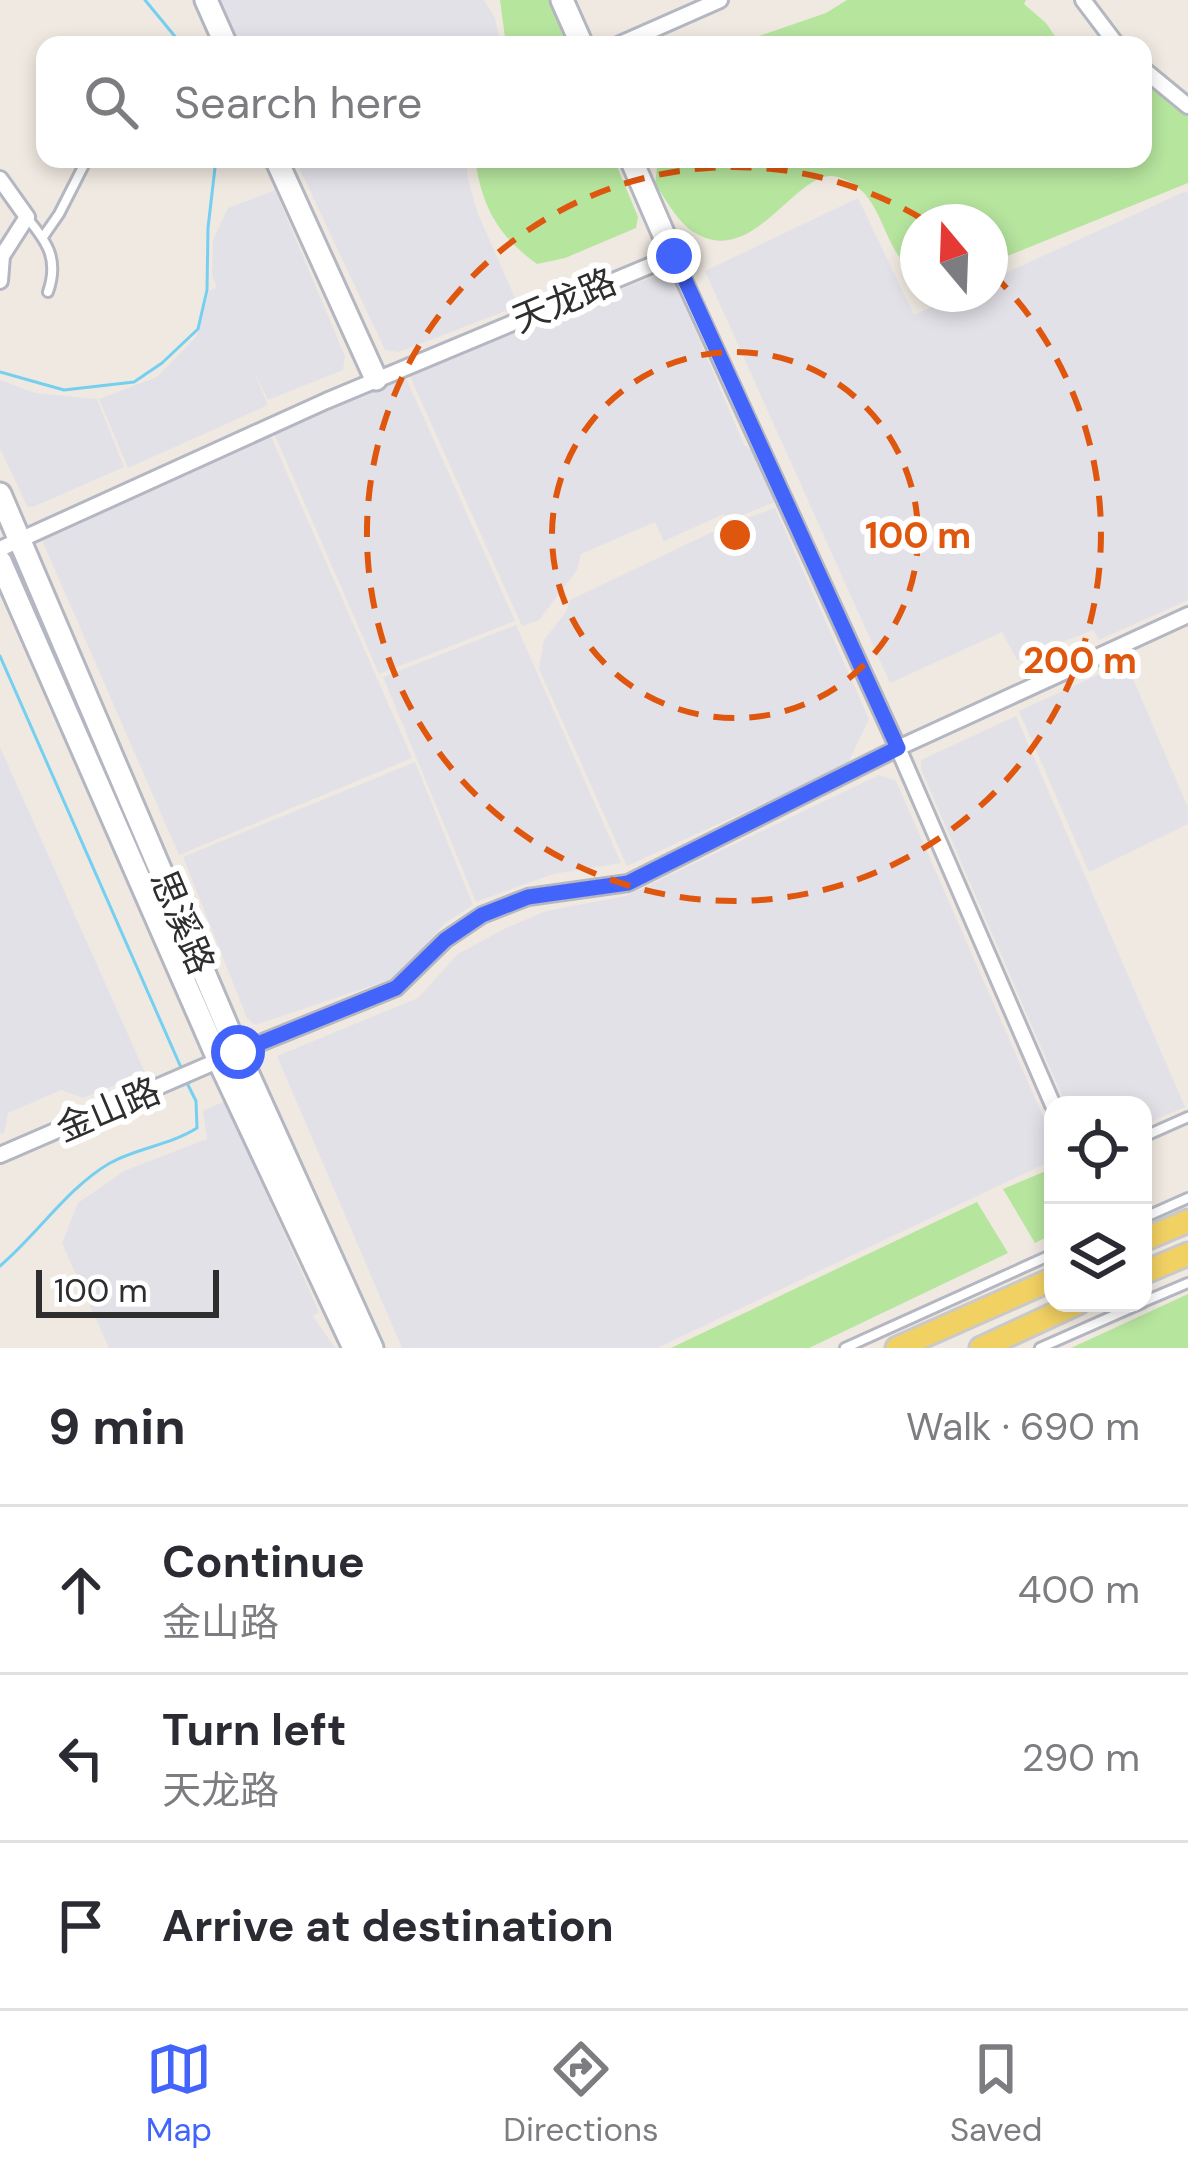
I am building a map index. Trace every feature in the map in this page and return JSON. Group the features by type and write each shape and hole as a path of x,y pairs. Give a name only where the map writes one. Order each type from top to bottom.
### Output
{"main road":[{"path":"1152,1238 1184,1230"},
{"path":"1152,1264 1184,1230"},
{"path":"897,1348 1044,1283"},
{"path":"981,1348 1005,1343 1062,1312"}],"street":[{"path":"206,0 222,36"},
{"path":"562,0 578,36"},
{"path":"638,36 720,0"},
{"path":"1082,0 1111,36"},
{"path":"1152,76 1188,106"},
{"path":"280,168 376,380"},
{"path":"635,168 898,748 1049,1096"},
{"path":"0,179 27,218 3,250 0,281"},
{"name":"天龙路","path":"10,544 376,380 674,256"},
{"name":"思溪路","path":"0,494 10,544 354,1348"},
{"name":"思溪路","path":"0,561 228,1056 372,1348"},
{"name":"金山路","path":"0,1156 396,988 445,940 482,915 528,897 628,883 898,748 1188,615"}],"lane":[{"path":"43,237 82,168"},
{"path":"27,218 51,248 48,292"},
{"path":"1152,1133 1188,1117"},
{"path":"1152,1221 1184,1230 1188,1198"},
{"path":"844,1348 1044,1258"},
{"path":"1152,1298 1188,1282"},
{"path":"1040,1348 1122,1312"}],"shaded area":[{"path":"219,0 484,0 499,36 237,36"},
{"path":"299,168 467,168 478,214 516,307 399,352 385,350"},
{"path":"275,190 345,356 343,370 268,400 253,369 268,405 128,468 99,399 157,377 197,336 209,291 217,287 212,276 213,240 228,208"},
{"path":"1188,193 1188,600 1099,640 1093,630 1017,660 1002,632 890,683 705,271 858,198 900,286 900,312 1008,312 1008,272"},
{"path":"670,271 744,445 756,454 775,502 728,521 724,514 664,541 655,522 581,554 577,570 539,620 522,626 409,374 520,326"},
{"path":"405,376 515,621 379,674 273,431"},
{"path":"0,380 35,393 97,399 124,467 27,506 0,448"},
{"path":"270,434 412,758 179,855 42,540"},
{"path":"775,508 869,719 847,765 627,866 539,669 544,640 570,600 727,525"},
{"path":"516,625 621,863 553,874 476,902 383,677"},
{"path":"1126,662 1188,808 1188,824 1089,872 1019,711"},
{"path":"1016,716 1185,1107 1152,1121 1152,1096 1062,1096 921,760"},
{"path":"0,747 145,1073 83,1098 61,1090 8,1113 0,1134"},
{"path":"415,762 473,905 445,923 403,971 389,980 255,1025 247,1018 183,857"},
{"path":"879,775 896,781 1044,1118 1044,1164 657,1348 402,1348 277,1056 418,998 458,954 506,928 546,911 626,896"},
{"path":"225,1101 319,1312 313,1316 335,1348 109,1348 62,1243 78,1203 124,1171 207,1139 203,1111"}],"green space":[{"path":"500,0 550,0 564,36 505,36"},
{"path":"847,0 1026,0 1024,4 1055,36 759,36 826,13"},
{"path":"1152,88 1188,115 1188,183 1008,256 1008,204 900,204 900,257 869,199 838,177 822,178 806,187 753,230 733,239 711,240 688,228 655,184 657,168 1152,168"},
{"path":"477,168 618,168 638,217 636,228 565,258 537,264 512,243 482,192"},
{"path":"1044,1172 1044,1238 1035,1243 1003,1189"},
{"path":"977,1202 1008,1253 809,1348 671,1348"},
{"path":"1188,1294 1188,1348 1071,1348 1152,1312"}],"waterway":[{"path":"145,0 175,36"},
{"path":"0,372 64,390 134,382 198,329 207,290 215,168"},
{"path":"0,656 183,1072"},
{"path":"0,1266 94,1173 197,1128 196,1101 186,1081"}],"route":[{"path":"238,1052 396,988 445,940 482,915 528,897 628,883 898,748 674,256"}]}
